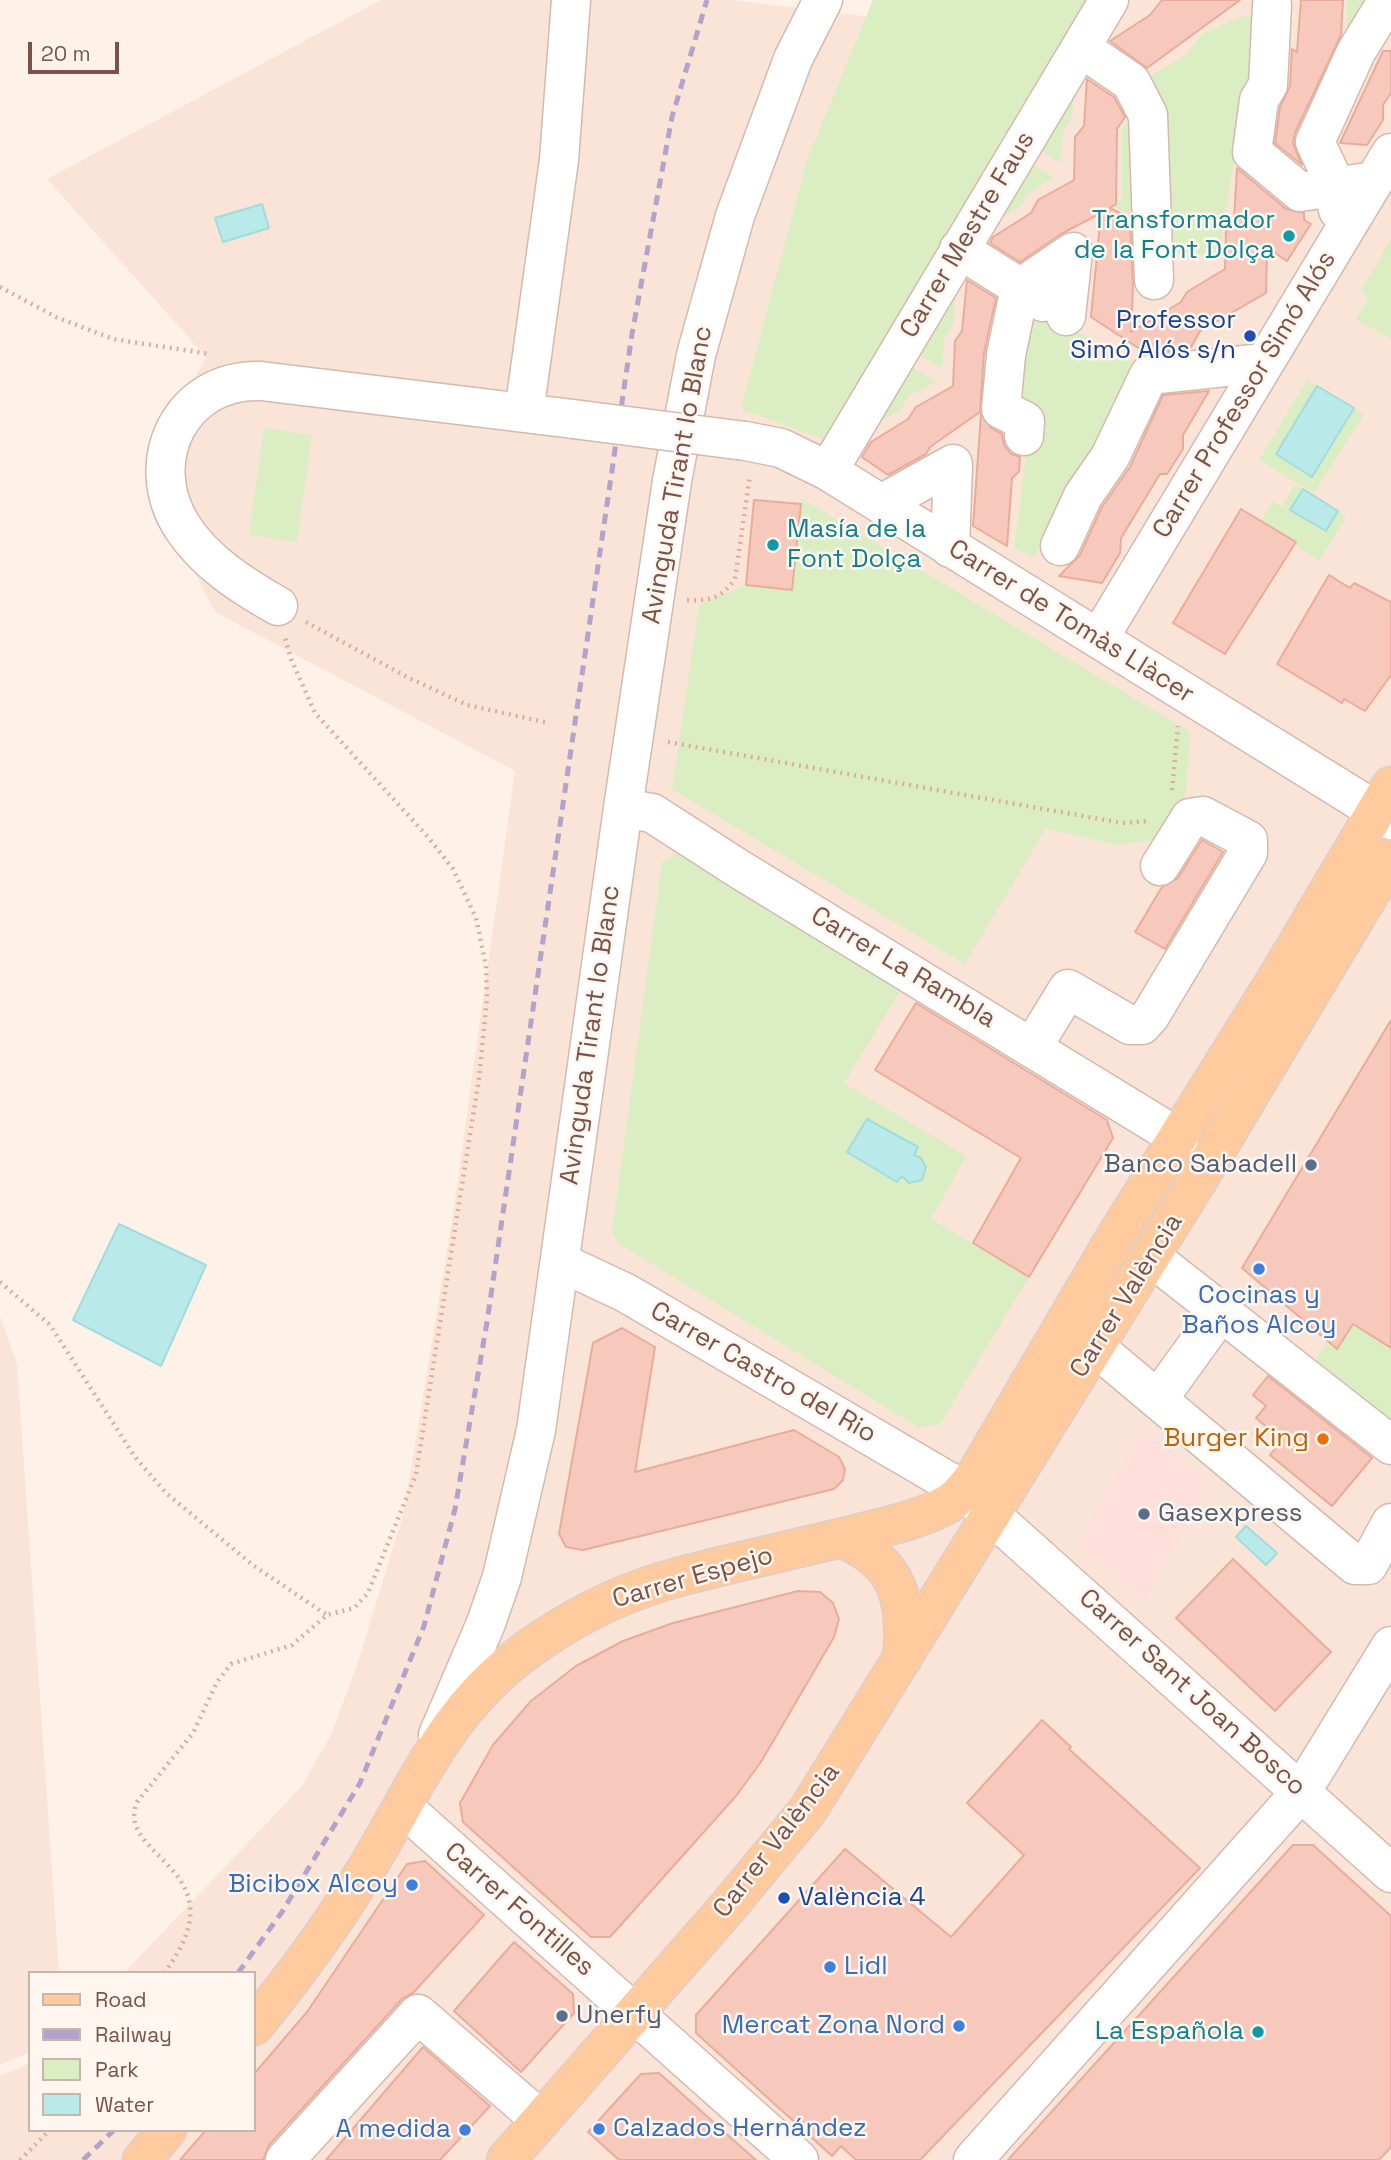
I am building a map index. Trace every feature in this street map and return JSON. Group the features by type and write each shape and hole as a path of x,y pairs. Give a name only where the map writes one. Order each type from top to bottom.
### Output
{"main road":[{"name":"Carrer València","path":"963,1490 977,1473 1118,1233 1180,1138 1341,872 1386,805"},
{"name":"Carrer València","path":"506,2160 808,1810 994,1514 1391,858"},
{"name":"Carrer Espejo","path":"428,1757 451,1724 488,1682 515,1658 582,1614 632,1592 680,1577 841,1538 939,1508 963,1490"},
{"name":"Carrer València","path":"841,1538 866,1549 881,1562 900,1593 905,1630 902,1658"},
{"name":"Avinguda Tirant lo Blanc","path":"256,2023 330,1927 404,1807 428,1757"},
{"path":"142,2160 165,2132"}],"street":[{"path":"524,413 558,160 571,0"},
{"name":"Avinguda Tirant lo Blanc","path":"428,1757 486,1623 507,1556 536,1430 623,808 654,600 696,355 736,216 793,59 823,0"},
{"name":"Carrer Mestre Faus","path":"828,471 1109,0"},
{"path":"1341,236 1335,186 1315,142 1356,52 1388,0"},
{"path":"1272,5 1268,85 1259,100 1252,152 1300,192 1335,186 1382,167"},
{"path":"1081,48 1131,82 1147,115 1154,280"},
{"name":"Carrer Professor Simó Alós","path":"1099,638 1382,167"},
{"path":"959,249 1020,288 1071,320 1073,252 1020,288 1006,355 1004,416"},
{"path":"1060,546 1083,496 1111,457 1149,375 1264,363"},
{"name":"Carrer de Tomàs Llàcer","path":"278,606 244,587 199,549 183,528 173,507 166,473 169,446 180,421 198,398 229,383 261,381 750,442 781,448 828,471 1189,694 1386,805"},
{"path":"881,504 953,464 950,548"},
{"name":"Carrer La Rambla","path":"623,808 652,813 1180,1138"},
{"path":"1033,1046 1068,989 1130,1025 1142,1025 1248,853 1248,840 1203,816 1190,818 1160,866"},
{"path":"1151,1257 1391,1446"},
{"name":"Carrer Castro del Rio","path":"560,1262 626,1293 963,1490 994,1514"},
{"path":"1157,1399 1221,1312"},
{"path":"1095,1347 1355,1565 1368,1565 1391,1523"},
{"name":"Carrer Sant Joan Bosco","path":"994,1514 1391,1873"},
{"path":"974,2160 1301,1792 1391,1646"},
{"name":"Carrer Fontilles","path":"404,1807 799,2160"},
{"path":"285,2160 418,2014 541,2120"}],"path":[{"path":"0,287 55,317 104,336 218,356"},
{"path":"654,600 712,601 736,579 750,442"},
{"path":"278,606 407,677 467,705 549,723"},
{"path":"165,1971 184,1944 191,1909 184,1882 139,1833 133,1812 137,1802 193,1733 217,1682 230,1664 292,1645 327,1615 354,1608 368,1593 416,1474 479,1078 487,998 486,966 476,918 453,869 428,836 315,713 291,660 278,606"},
{"path":"1172,793 1179,715 1189,694"},
{"path":"660,741 1122,823 1147,822 1153,818"},
{"path":"0,1282 50,1325 135,1457 166,1493 254,1566 327,1615"},
{"path":"20,2160 48,2132"}],"shaded area":[{"path":"381,0 731,0 872,17 886,0 1391,0 1391,2160 0,2160 0,2076 28,2064 28,2132 256,2132 256,1971 126,1971 301,1787 331,1735 357,1665 404,1512 453,1214 515,771 215,612 144,473 206,357 47,179"},
{"path":"0,1316 17,1364 59,1971 28,1971 28,2053 0,2065"},
{"name":"Gasexpress","path":"1144,1431 1209,1484 1143,1601 1078,1543"}],"green space":[{"path":"873,0 1093,0 828,441 741,409 807,160"},
{"path":"1348,0 1377,0 1348,48 1346,5"},
{"path":"1244,15 1261,22 1253,79 1244,97 1219,256 1164,253 1143,81 1187,54 1203,33"},
{"path":"1075,79 1072,118 1063,132 1060,163 1034,145"},
{"path":"1129,119 1143,221 1107,203 1110,197 1121,201 1121,130"},
{"path":"1028,162 1054,177 1027,195 1021,206 988,226"},
{"path":"1391,239 1391,339 1356,319 1368,299 1361,290"},
{"path":"956,275 954,323 944,339 942,369 913,350"},
{"path":"1036,308 1140,367 1104,450 1074,479 1034,557 1014,548 1031,419 1012,403"},
{"path":"907,364 936,382 909,395 901,409 863,433"},
{"path":"1307,380 1364,414 1314,493 1259,460"},
{"path":"264,428 312,435 297,542 249,535"},
{"path":"1294,485 1303,489 1291,509 1326,531 1338,511 1346,518 1319,561 1261,521 1273,501 1282,507"},
{"path":"801,498 1190,732 1185,802 1158,839 1117,845 1046,828 965,964 672,789 699,605 746,585 792,590"},
{"path":"677,854 902,988 844,1083 966,1156 931,1219 1029,1277 940,1424 918,1427 618,1243 612,1232 662,862"},
{"path":"1353,1324 1391,1348 1391,1427 1316,1360 1327,1341 1338,1349"}],"water":[{"path":"262,204 269,228 223,242 215,218"},
{"path":"1317,386 1354,408 1312,477 1276,454"},
{"path":"1303,489 1338,511 1326,531 1290,510"},
{"path":"867,1119 918,1147 914,1155 921,1158 926,1167 922,1180 909,1183 902,1176 897,1182 847,1152"},
{"path":"119,1224 206,1265 161,1366 73,1320"},
{"path":"1246,1526 1277,1553 1266,1565 1236,1537"}],"building":[{"path":"1162,0 1240,0 1147,68 1110,41 1150,15"},
{"path":"1301,0 1343,0 1341,35 1295,133 1293,143 1302,165 1275,143 1280,107 1290,86 1292,49 1297,52"},
{"path":"1383,51 1391,51 1391,93 1383,105 1383,120 1367,145 1340,143"},
{"path":"1087,79 1114,97 1125,117 1117,129 1116,204 1110,208 1130,218 1133,285 1131,332 1181,302 1187,292 1225,269 1226,230 1234,220 1237,168 1286,209 1304,213 1304,220 1311,224 1287,261 1267,248 1266,293 1200,331 1190,349 1146,353 1091,317 1101,213 1061,234 1020,262 990,243 993,237 1031,213 1038,200 1074,180 1075,137 1084,126"},
{"path":"967,280 996,298 984,353 980,412 930,447 926,454 888,475 862,457 871,442 908,419 916,407 953,386 955,341 962,331"},
{"path":"1209,391 1183,435 1183,449 1167,474 1160,474 1121,538 1120,553 1102,583 1059,576 1080,555 1102,507 1130,467 1163,395"},
{"path":"981,414 991,428 1002,434 1004,445 1011,454 1020,457 1019,472 1012,478 1007,546 973,526"},
{"name":"Masía de la Font Dolça","path":"754,500 801,504 792,590 746,585"},
{"path":"1241,509 1296,542 1225,654 1173,623"},
{"path":"1329,575 1350,588 1354,583 1391,602 1391,675 1365,711 1344,699 1342,703 1277,664"},
{"path":"1202,840 1223,852 1165,949 1135,932 1162,887 1178,878"},
{"path":"916,1003 1107,1120 1113,1138 1029,1277 973,1243 1021,1158 875,1070"},
{"path":"1391,1020 1391,1348 1353,1324 1337,1349 1242,1268"},
{"path":"622,1328 655,1347 635,1472 794,1430 839,1457 845,1469 843,1480 834,1489 583,1550 566,1547 559,1534 593,1343"},
{"name":"Burger King","path":"1268,1376 1372,1458 1332,1506 1270,1455 1282,1440 1256,1418 1266,1406 1253,1395"},
{"path":"1233,1559 1331,1652 1275,1711 1176,1618"},
{"path":"798,1591 820,1592 833,1603 839,1619 834,1637 761,1762 736,1796 610,1937 591,1937 463,1822 460,1803 493,1745 531,1701 576,1666 623,1641 673,1623"},
{"path":"1042,1720 1071,1747 1069,1749 1200,1868 920,2160 856,2160 841,2146 832,2156 696,2033 696,2015 845,1849 951,1937 1024,1855 967,1803"},
{"name":"La Española","path":"1293,1845 1313,1845 1391,1916 1391,2147 1379,2160 1008,2160"},
{"path":"425,1861 484,1915 413,1993 402,1999 269,2145 263,2160 180,2160 204,2132 256,2132 256,2072 307,2012 407,1864"},
{"path":"514,1942 573,1994 574,2013 521,2072 454,2011"},
{"path":"423,2047 490,2106 440,2160 326,2160"},
{"path":"659,2073 756,2160 619,2160 588,2132 641,2074"}],"railway":[{"path":"239,1971 282,1912 360,1783 424,1626 455,1509 487,1322 632,334 672,117 707,0"},
{"path":"83,2160 112,2132"}],"place":[{"name":"Transformador de la Font Dolça","path":"1289,236"},
{"name":"Professor Simó Alós s/n","path":"1250,336"},
{"name":"Masía de la Font Dolça","path":"773,545"},
{"name":"Banco Sabadell","path":"1311,1165"},
{"name":"Cocinas y Baños Alcoy","path":"1259,1269"},
{"name":"Burger King","path":"1323,1439"},
{"name":"Gasexpress","path":"1144,1514"},
{"name":"Bicibox Alcoy","path":"412,1885"},
{"name":"València 4","path":"784,1898"},
{"name":"Lidl","path":"830,1967"},
{"name":"Unerfy","path":"562,2016"},
{"name":"Mercat Zona Nord","path":"959,2026"},
{"name":"La Española","path":"1258,2032"},
{"name":"Calzados Hernández","path":"599,2129"},
{"name":"A medida","path":"465,2130"}]}
